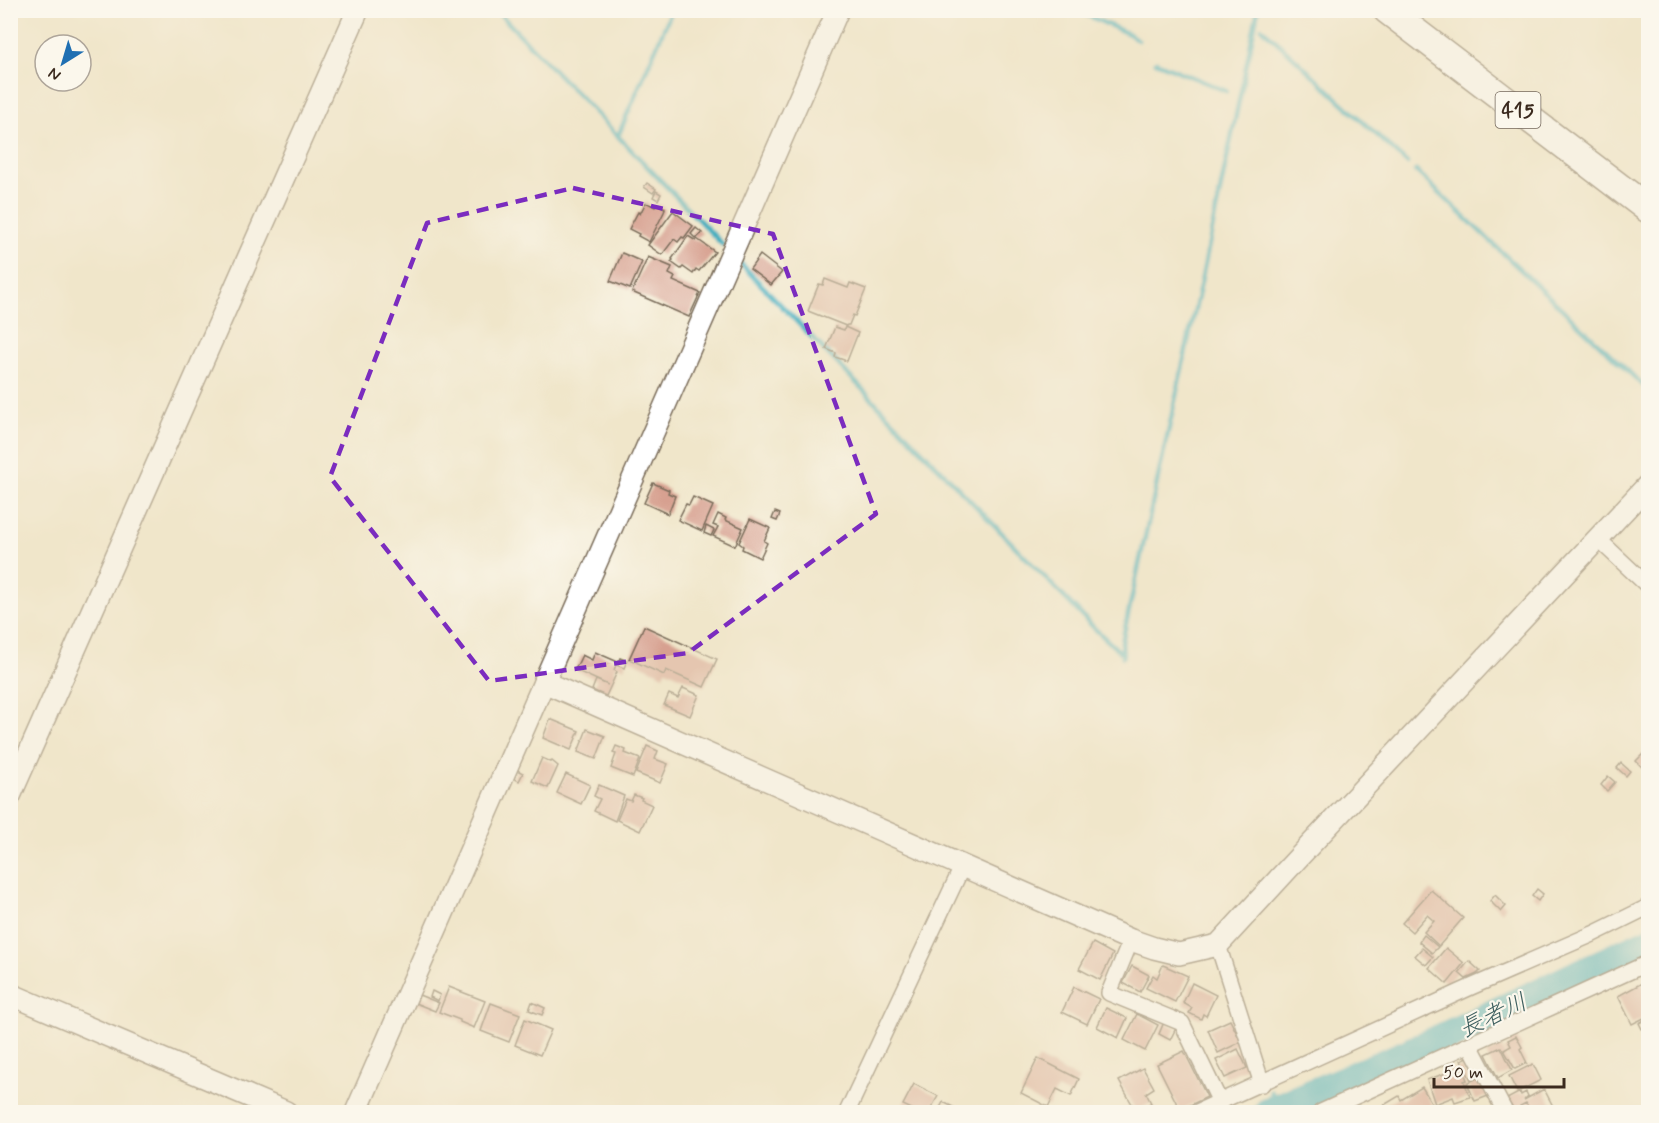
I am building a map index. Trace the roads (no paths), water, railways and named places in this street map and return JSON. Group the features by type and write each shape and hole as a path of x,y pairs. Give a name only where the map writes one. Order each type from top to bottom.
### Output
{"highway":[{"name":"415","path":"1387,10 1648,209"}],"street":[{"path":"10,796 358,10"},
{"path":"356,1113 838,10"},
{"path":"544,682 1131,940 1179,954 1218,945 1648,485"},
{"path":"1598,539 1648,586"},
{"path":"847,1113 963,865"},
{"path":"1197,1113 1648,907"},
{"path":"1131,940 1109,993 1182,1023 1220,1102"},
{"path":"1218,945 1262,1084"},
{"path":"1321,1113 1648,963"},
{"path":"10,994 286,1113"},
{"path":"1470,1045 1505,1113"}],"waterway":[{"path":"496,10 722,244"},
{"path":"618,136 672,10"},
{"path":"1075,10 1138,40"},
{"path":"1123,657 1122,642 1258,10"},
{"path":"1262,28 1407,163"},
{"path":"1156,62 1226,91"},
{"path":"1416,171 1648,390"},
{"path":"741,264 1095,629 1121,653"},
{"name":"長者川","path":"1270,1112 1407,1055 1648,943"},
{"path":"1271,1092 1279,1109"}]}
